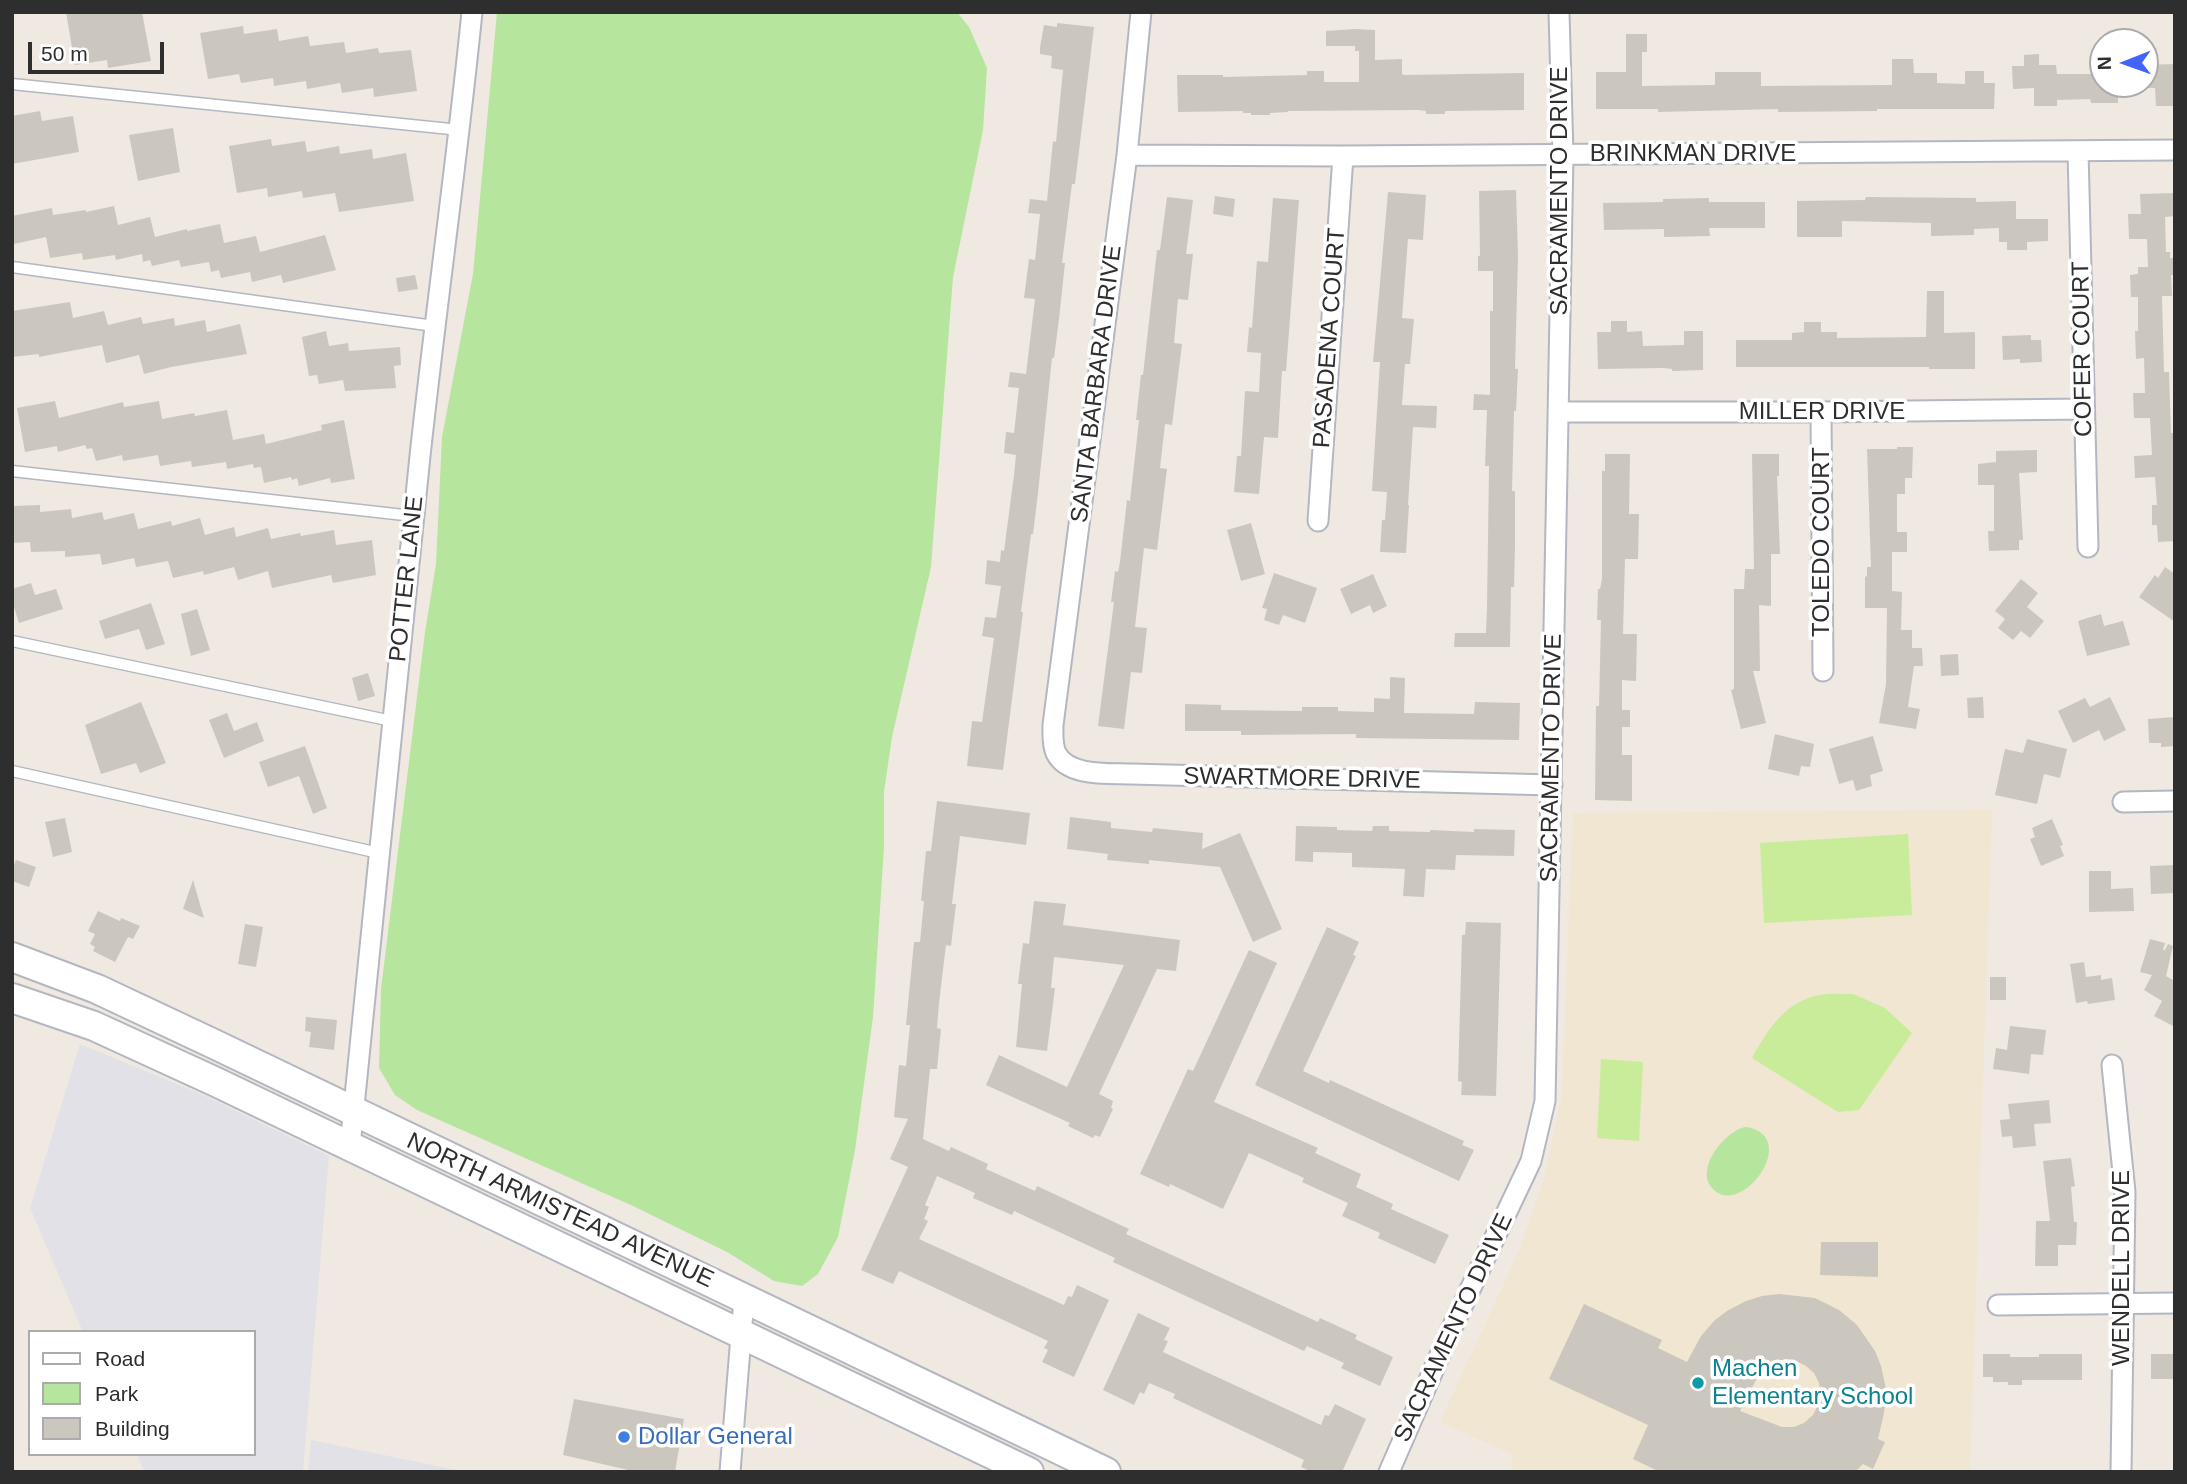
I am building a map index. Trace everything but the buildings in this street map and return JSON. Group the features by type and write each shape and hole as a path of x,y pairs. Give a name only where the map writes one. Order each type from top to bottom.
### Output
{"main road":[{"name":"NORTH ARMISTEAD AVENUE","path":"12,957 97,989 1105,1472"},
{"name":"NORTH ARMISTEAD AVENUE","path":"12,998 94,1026 1029,1472"}],"street":[{"name":"POTTER LANE","path":"350,1146 413,516 472,12"},
{"name":"SANTA BARBARA DRIVE","path":"1057,755 1053,744 1053,725 1127,155 1141,12"},
{"name":"SACRAMENTO DRIVE","path":"1389,1472 1449,1334 1531,1161 1545,1101 1563,155 1559,12"},
{"name":"BRINKMAN DRIVE","path":"1127,155 2175,150"},
{"name":"COFER COURT","path":"2078,151 2088,547"},
{"name":"PASADENA COURT","path":"1318,521 1343,156"},
{"name":"MILLER DRIVE","path":"1559,412 2084,409"},
{"name":"TOLEDO COURT","path":"1821,412 1823,671"},
{"name":"SWARTMORE DRIVE","path":"1057,755 1073,767 1091,772 1552,785"},
{"path":"2123,802 2175,801"},
{"name":"WENDELL DRIVE","path":"2112,1065 2125,1192 2121,1472"},
{"path":"730,1472 744,1299"},
{"path":"1998,1305 2175,1303"}],"lane":[{"path":"12,84 460,130"},
{"path":"12,267 434,326"},
{"path":"12,471 413,516"},
{"path":"12,641 392,721"},
{"path":"12,771 379,853"}],"shaded area":[{"path":"1992,810 1970,1472 1512,1472 1512,1454 1440,1422 1519,1251 1543,1182 1562,1095 1573,813"},
{"path":"80,1044 201,1094 329,1156 303,1472 144,1472 138,1456 256,1456 256,1330 82,1330 30,1208"},
{"path":"311,1440 466,1472 308,1472"}],"green space":[{"path":"497,12 957,12 969,27 987,68 983,130 953,277 931,567 892,737 884,792 884,847 873,1017 855,1150 838,1237 818,1274 802,1286 774,1281 727,1252 633,1206 417,1110 395,1095 379,1068 381,989 425,632 436,564 442,437 473,274"},
{"path":"1908,834 1912,915 1764,923 1760,843"},
{"path":"1853,994 1885,1008 1912,1033 1859,1110 1838,1112 1752,1058 1771,1027 1796,1004 1819,995"},
{"path":"1601,1059 1643,1062 1639,1141 1597,1138"},
{"path":"1746,1127 1762,1133 1769,1145 1768,1158 1751,1185 1738,1193 1725,1195 1713,1189 1708,1181 1710,1161 1722,1142 1738,1129"}],"place":[{"name":"Machen Elementary School","path":"1698,1383"},
{"name":"Dollar General","path":"624,1437"}]}
